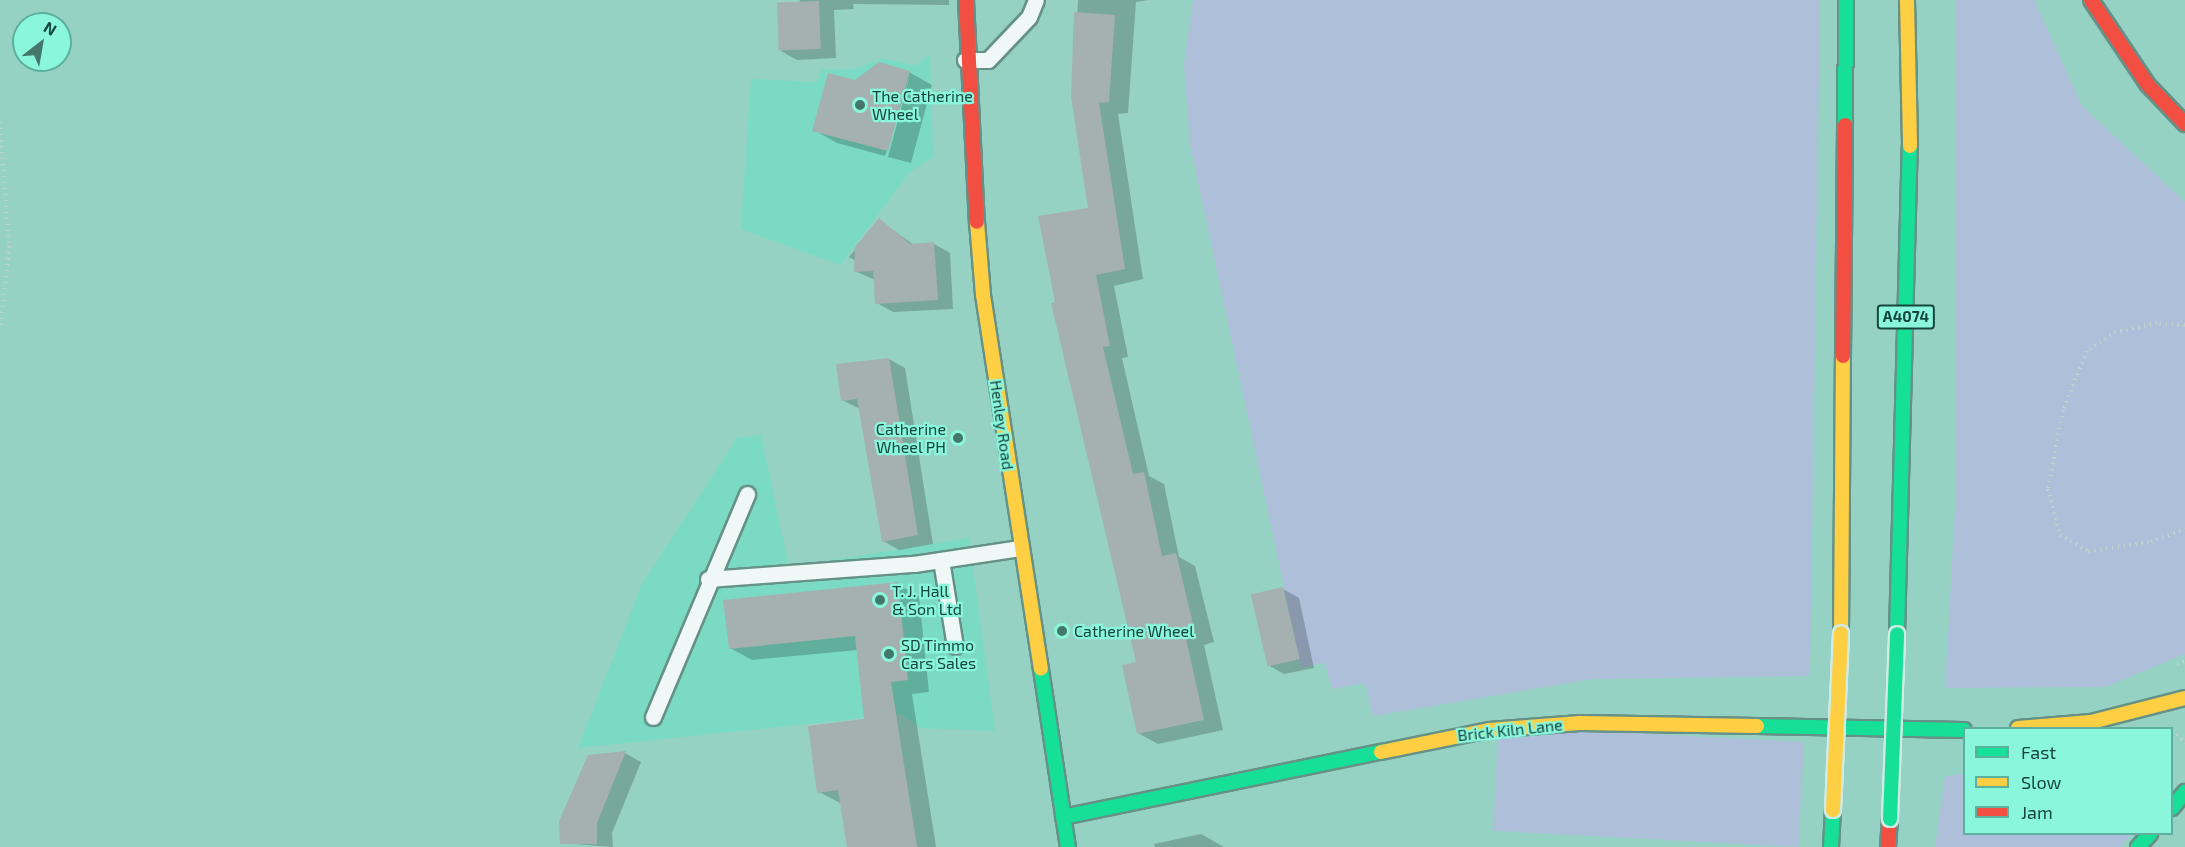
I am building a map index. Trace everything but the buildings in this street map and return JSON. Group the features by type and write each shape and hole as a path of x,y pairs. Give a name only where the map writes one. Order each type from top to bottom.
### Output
{"street":[{"name":"Henley Road","path":"966,0 965,60 983,295 1020,548 1068,847"},
{"path":"1831,847 1841,633 1846,0"},
{"name":"A4074","path":"1888,847 1897,634 1910,149 1906,0"},
{"path":"2091,0 2148,85 2185,123"},
{"path":"2039,727 2091,722 2185,698"},
{"name":"Brick Kiln Lane","path":"1063,817 1489,730 1580,723 1963,730"},
{"path":"2173,807 2185,792"},
{"path":"2138,847 2149,835"}],"lane":[{"path":"965,60 988,60 1029,17 1036,0"},
{"path":"653,717 708,579 747,494"},
{"path":"708,579 941,560 1020,548"},
{"path":"941,560 955,646"}],"path":[{"path":"0,122 9,246 0,332"},
{"path":"2185,325 2157,323 2116,332 2087,351 2063,410 2048,489 2060,535 2088,551 2151,542 2185,529"}],"shaded area":[{"path":"1193,0 1820,0 1810,676 1593,679 1373,716 1365,683 1332,689 1325,663 1301,667 1190,144 1184,64"},
{"path":"1955,0 2034,0 2082,106 2185,202 2185,654 2105,687 1945,688 1955,510"},
{"path":"930,54 933,157 909,173 840,265 741,229 751,79 817,82 822,69 855,69 883,58 916,66"},
{"path":"761,435 789,567 969,538 995,731 919,728 901,714 578,748 642,584 737,438"},
{"path":"1498,726 1804,742 1799,847 1493,831"},
{"path":"1963,774 1963,835 2130,835 2121,847 1935,847 1945,776"}],"traffic: fast":[{"path":"1845,125 1846,0"},
{"path":"1897,634 1910,146"},
{"path":"1890,819 1897,634"},
{"path":"1041,669 1068,847"},
{"path":"1757,726 1963,730"},
{"path":"1063,817 1381,752"},
{"path":"2173,807 2185,792"},
{"path":"1831,847 1833,810"},
{"path":"2138,847 2149,835"}],"traffic: slow":[{"path":"1907,0 1910,146"},
{"path":"977,222 983,295 1041,669"},
{"path":"1841,633 1843,356"},
{"path":"1833,810 1841,633"},
{"path":"2030,727 2091,722 2185,698"},
{"path":"1381,752 1489,730 1580,723 1757,726"}],"traffic: jam":[{"path":"966,0 977,222"},
{"path":"2091,0 2148,85 2185,124"},
{"path":"1843,356 1845,125"},
{"path":"1888,847 1890,819"}],"place":[{"name":"The Catherine Wheel","path":"860,105"},
{"name":"Catherine Wheel PH","path":"958,438"},
{"name":"T. J. Hall & Son Ltd","path":"880,600"},
{"name":"Catherine Wheel","path":"1062,631"},
{"name":"SD Timmo Cars Sales","path":"889,654"}]}
